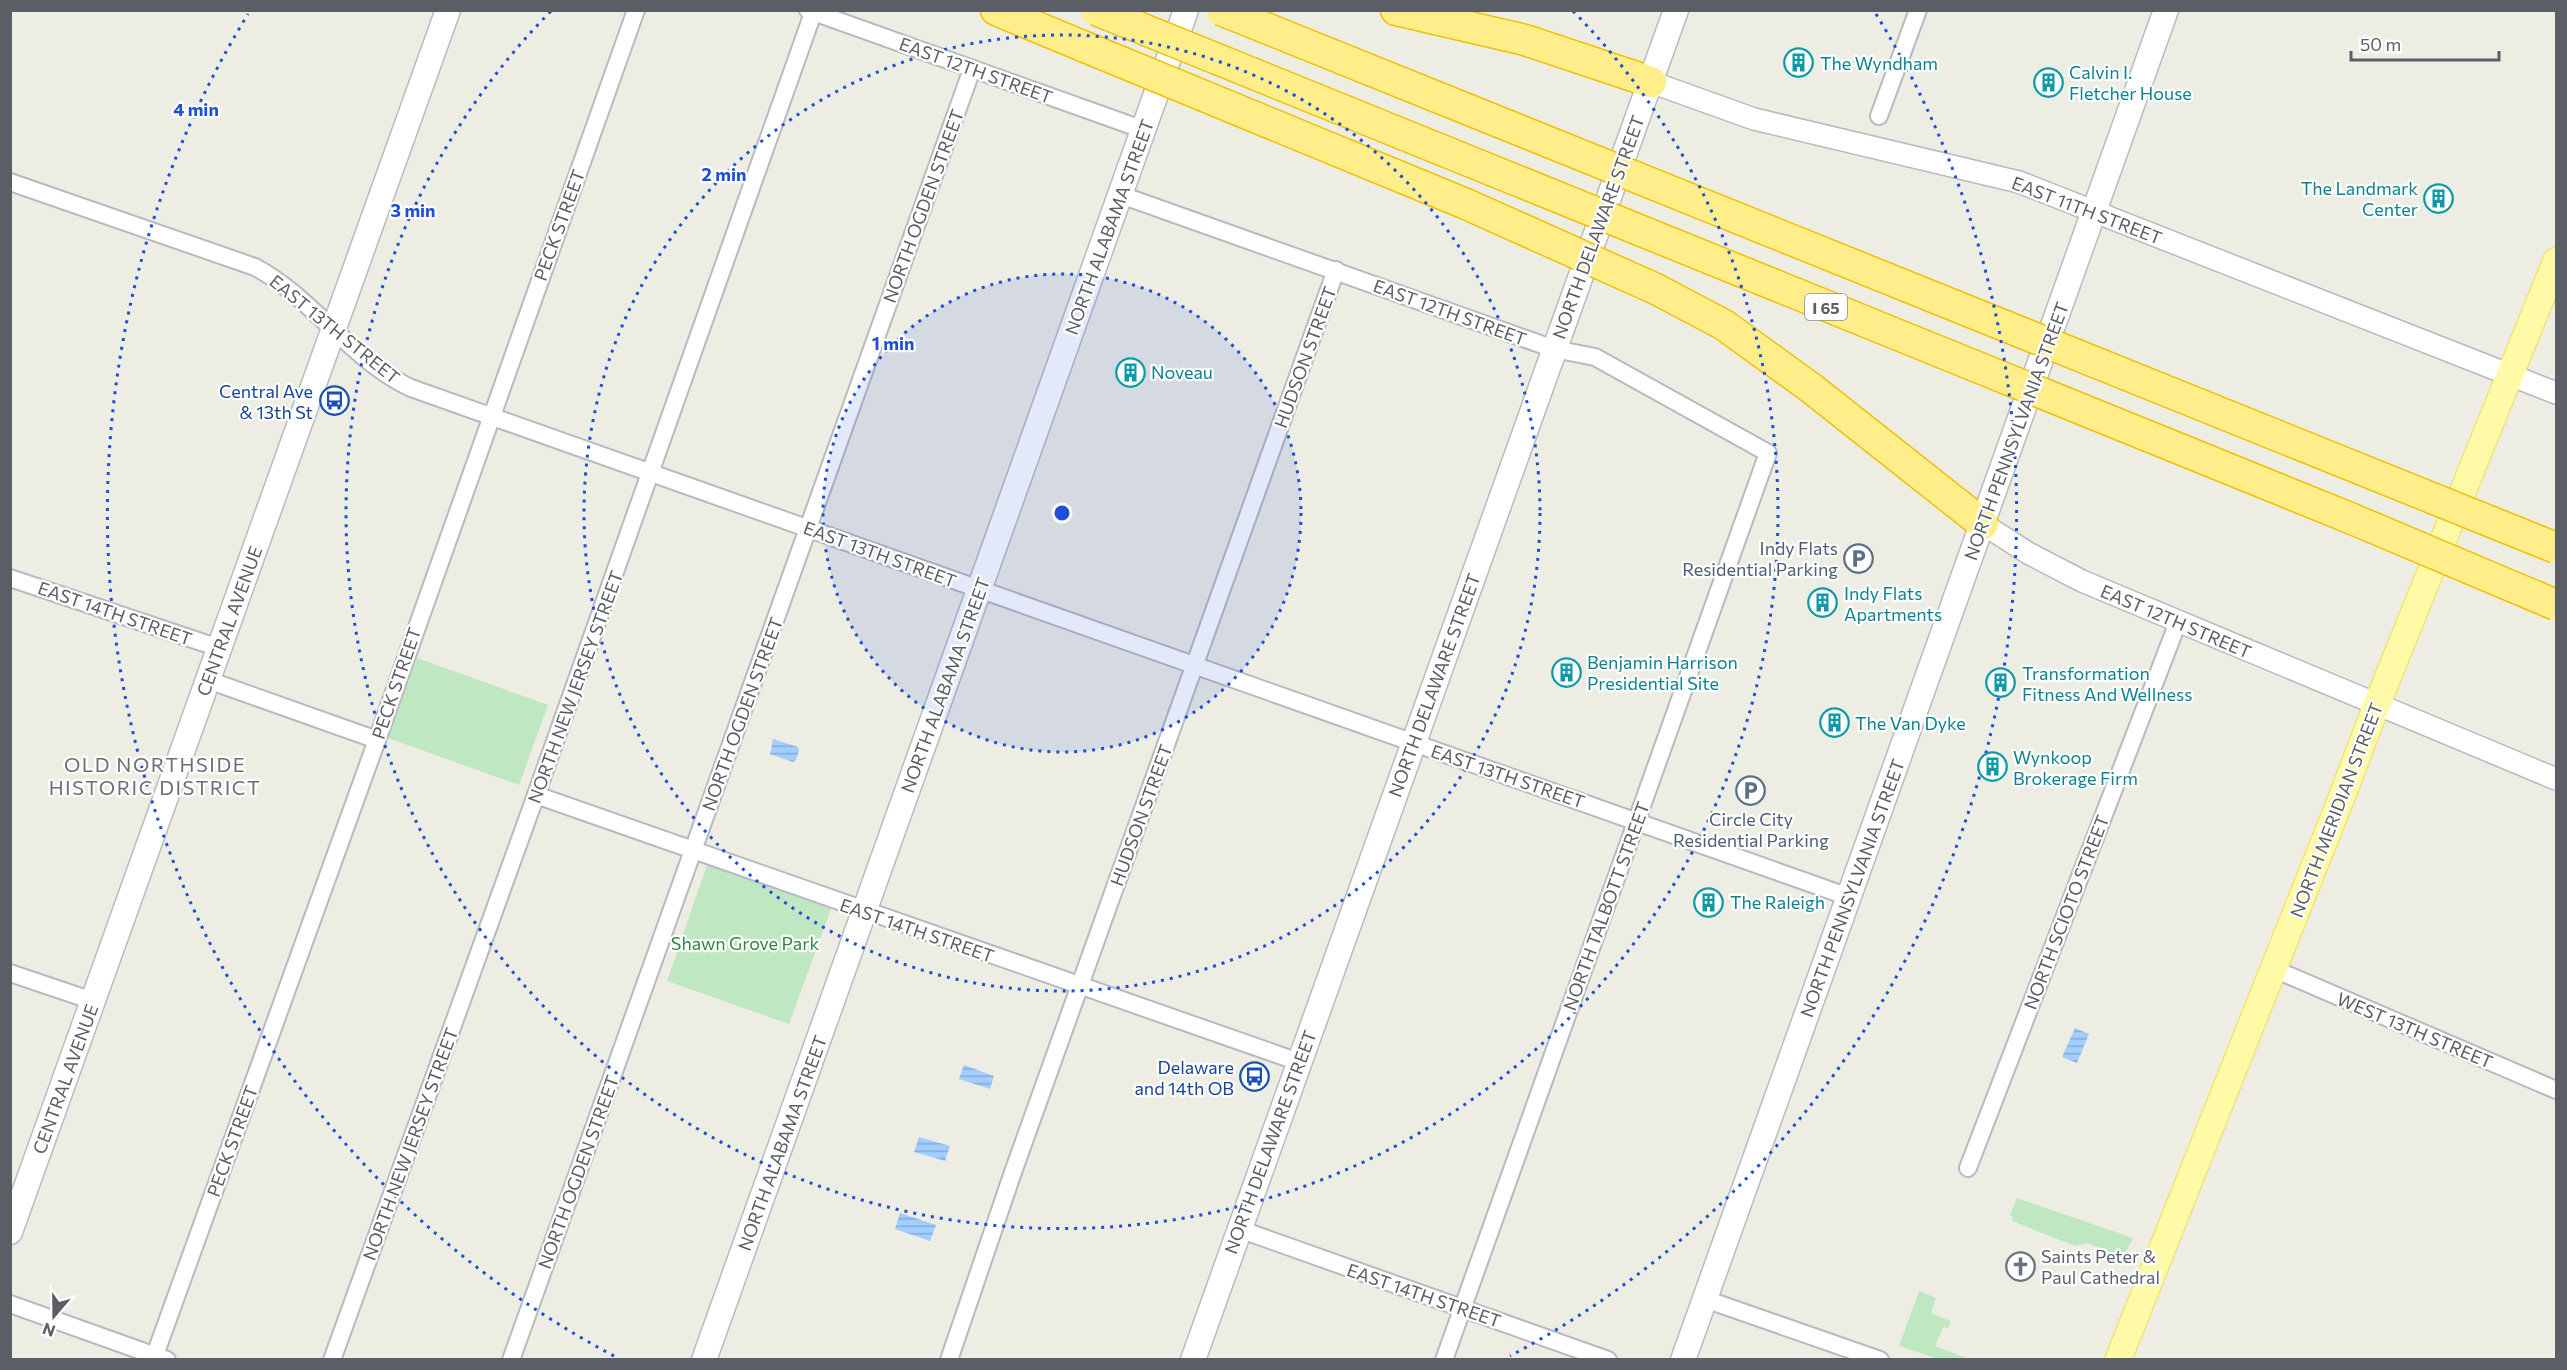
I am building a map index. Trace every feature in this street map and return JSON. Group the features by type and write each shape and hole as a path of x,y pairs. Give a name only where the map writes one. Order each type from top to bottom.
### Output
{"highway":[{"path":"996,10 1466,204 1656,289 1724,325 1811,388 1983,524"},
{"name":"I 65","path":"1096,10 2339,514 2556,605"},
{"path":"1221,10 2556,548"},
{"path":"1396,10 1525,40 1652,82"}],"main road":[{"name":"CENTRAL AVENUE","path":"10,1232 448,10"},
{"name":"NORTH ALABAMA STREET","path":"705,1359 1186,10"},
{"name":"NORTH DELAWARE STREET","path":"1193,1359 1676,10"},
{"name":"NORTH PENNSYLVANIA STREET","path":"1683,1359 2166,10"},
{"name":"NORTH MERIDIAN STREET","path":"2118,1359 2377,704 2556,261"}],"street":[{"name":"PECK STREET","path":"161,1358 491,416 636,10"},
{"path":"1879,116 1918,10"},
{"name":"EAST 12TH STREET","path":"811,12 1144,130"},
{"name":"NORTH NEW JERSEY STREET","path":"332,1359 536,795 811,12"},
{"name":"NORTH OGDEN STREET","path":"511,1359 972,69"},
{"name":"EAST 11TH STREET","path":"1652,82 1754,119 2019,182 2063,198 2094,214 2556,393"},
{"name":"EAST 13TH STREET","path":"10,182 255,267 289,291 378,368 401,383 1849,897"},
{"name":"EAST 12TH STREET","path":"1121,195 1554,349 1594,357 1768,453"},
{"name":"HUDSON STREET","path":"949,1359 1336,270"},
{"name":"NORTH TALBOTT STREET","path":"1444,1359 1768,453"},
{"name":"EAST 12TH STREET","path":"1983,524 2028,553 2082,581 2556,779"},
{"name":"EAST 14TH STREET","path":"10,578 219,648"},
{"name":"NORTH SCIOTO STREET","path":"1968,1168 2178,622"},
{"path":"208,680 377,740"},
{"name":"EAST 14TH STREET","path":"536,795 1299,1062"},
{"name":"WEST 13TH STREET","path":"2274,969 2556,1090"},
{"path":"10,973 93,1001"},
{"name":"EAST 14TH STREET","path":"1239,1229 1608,1359"},
{"path":"1705,1299 1880,1359"},
{"path":"10,1304 161,1358"}],"green space":[{"path":"417,658 548,705 519,785 388,738"},
{"name":"Shawn Grove Park","path":"707,865 831,909 789,1024 667,981"},
{"path":"2017,1198 2133,1238 2123,1257 2086,1243 2075,1246 2012,1221 2013,1217 2010,1215"},
{"path":"1919,1291 1936,1298 1931,1313 1951,1321 1948,1328 1943,1327 1935,1346 1969,1359 1939,1359 1899,1346"}],"water":[{"path":"773,739 798,747 796,760 793,762 770,754"},
{"path":"2075,1028 2089,1034 2077,1063 2062,1057"},
{"path":"964,1065 994,1076 990,1089 959,1079"},
{"path":"919,1137 950,1146 945,1161 914,1152"},
{"path":"900,1213 936,1225 930,1241 895,1229"}],"place":[{"name":"The Wyndham","path":"1799,63"},
{"name":"Calvin I. Fletcher House","path":"2048,82"},
{"name":"The Landmark Center","path":"2439,198"},
{"name":"Noveau","path":"1130,372"},
{"name":"Central Ave & 13th St","path":"334,401"},
{"name":"Indy Flats Residential Parking","path":"1859,558"},
{"name":"Indy Flats Apartments","path":"1823,603"},
{"name":"Benjamin Harrison Presidential Site","path":"1566,672"},
{"name":"Transformation Fitness And Wellness","path":"2001,683"},
{"name":"The Van Dyke","path":"1834,723"},
{"name":"Wynkoop Brokerage Firm","path":"1992,767"},
{"name":"Circle City Residential Parking","path":"1751,790"},
{"name":"The Raleigh","path":"1709,902"},
{"name":"Delaware and 14th OB","path":"1255,1077"},
{"name":"Saints Peter & Paul Cathedral","path":"2020,1266"}],"district":[{"name":"OLD NORTHSIDE HISTORIC DISTRICT","path":"155,776"}]}
